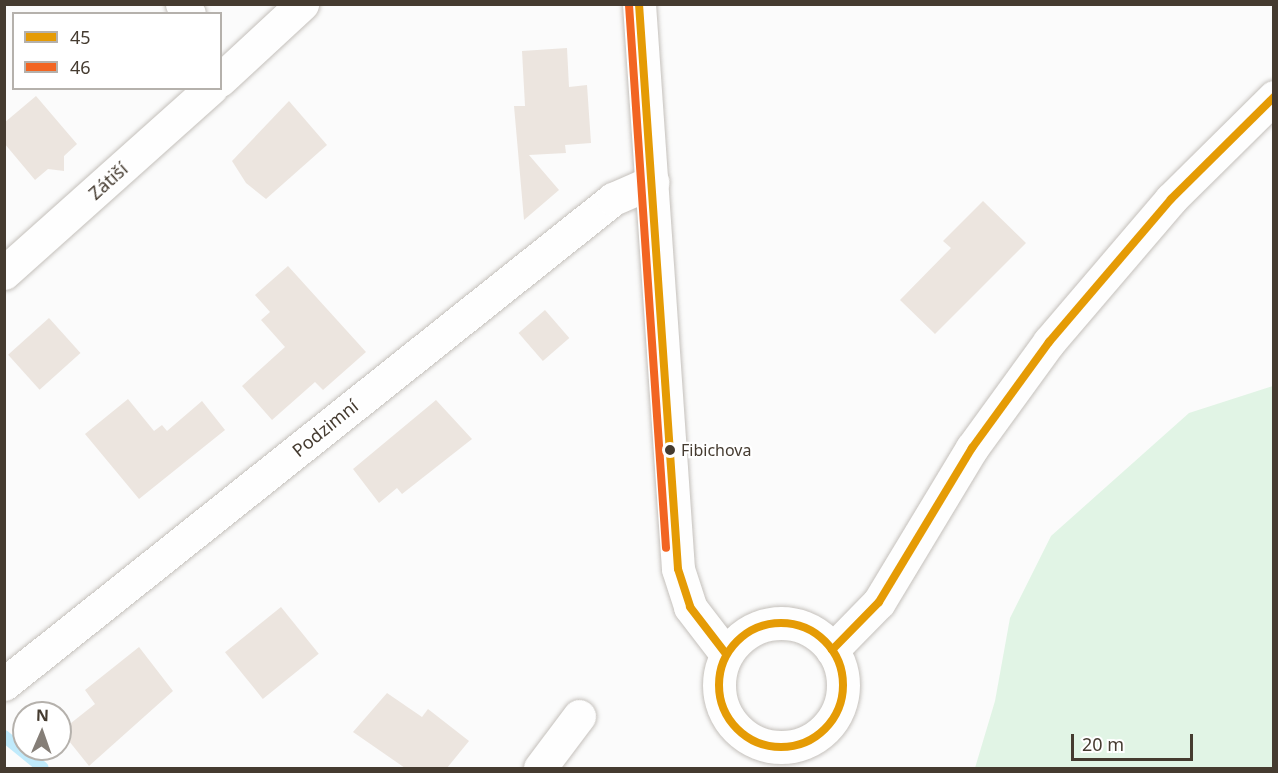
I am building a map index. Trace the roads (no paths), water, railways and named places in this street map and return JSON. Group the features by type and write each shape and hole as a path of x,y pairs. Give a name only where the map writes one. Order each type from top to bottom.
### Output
{"street":[{"name":"Zátiší","path":"222,72 302,4"},
{"path":"639,4 676,549 690,607 726,654"},
{"name":"Zátiší","path":"4,273 202,90"},
{"path":"832,650 879,602 972,448 1049,342 1171,199 1274,97"},
{"name":"Podzimní","path":"4,684 613,199 652,182"},
{"path":"783,623 810,630 832,650 843,686 835,714 816,735 780,757 746,736 727,715 719,681 726,654 754,628 783,623"},
{"path":"540,768 579,716"}],"waterway":[{"path":"4,736 43,768"}],"place":[{"name":"Fibichova","path":"670,450"}]}
